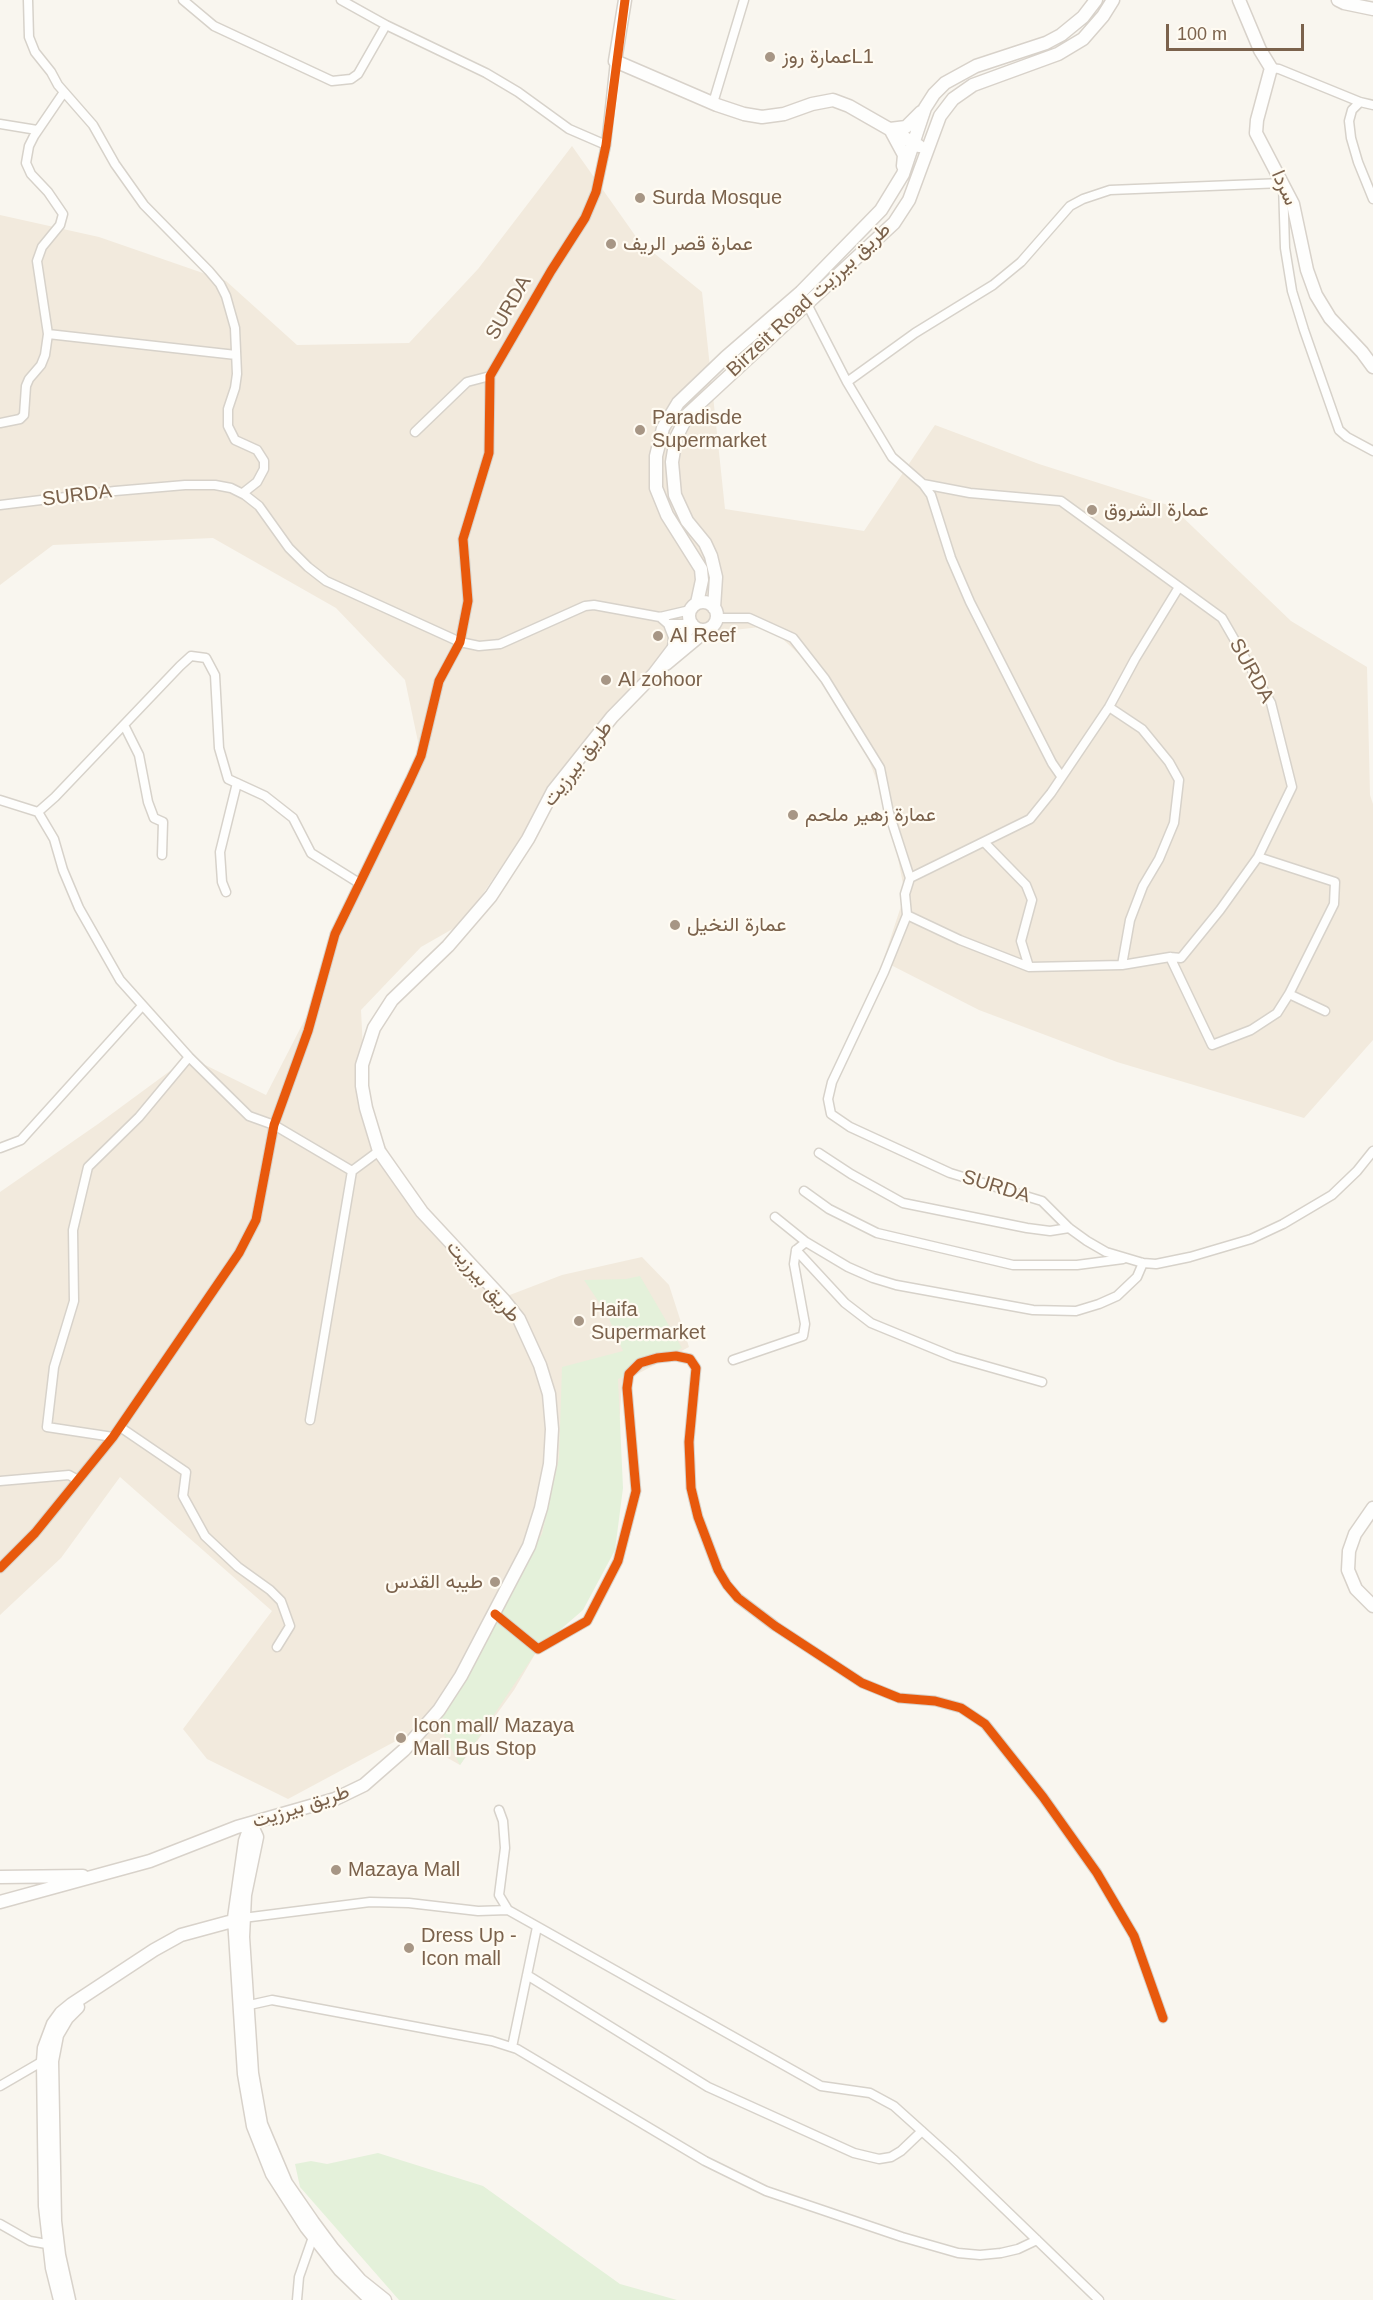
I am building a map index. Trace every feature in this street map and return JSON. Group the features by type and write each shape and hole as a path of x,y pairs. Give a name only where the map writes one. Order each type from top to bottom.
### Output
{"main road":[{"name":"SURDA","path":"615,61 625,0"},
{"name":"Birzeit Road طريق بيرزيت","path":"692,624 689,618 702,580 701,569 667,515 656,488 656,456 663,428 678,403 726,357 801,292 881,210 903,174 925,108 934,94 956,75 1046,43 1061,35 1083,17 1096,0"},
{"name":"Birzeit Road طريق بيرزيت","path":"713,618 716,577 711,556 705,543 687,521 675,495 672,462 676,438 688,414 894,223 909,200 940,117 954,99 972,85 1058,54 1083,39 1103,16 1113,0"},
{"path":"1239,0 1260,50 1271,68"},
{"path":"1338,0 1373,9"},
{"path":"615,61 744,114 762,117 784,114 812,104 833,100 849,106 928,150"},
{"name":"سردا","path":"1271,68 1257,120 1256,133 1293,204 1307,270 1316,295 1330,318 1373,367"},
{"path":"890,129 906,126 925,108"},
{"path":"890,129 904,155 903,174"},
{"path":"801,292 807,304"},
{"path":"694,606 703,602 713,618"},
{"path":"654,674 692,624 699,629 713,618"},
{"path":"654,674 713,618"},
{"name":"طريق بيرزيت","path":"0,1902 150,1861 237,1827 335,1799 364,1785 384,1768 439,1710 461,1676 495,1614 529,1546 541,1508 550,1464 552,1429 549,1394 540,1365 519,1319 422,1212 380,1151 366,1108 362,1086 362,1065 374,1028 392,1000 448,946 491,896 528,839 553,791 612,717 654,674"},
{"path":"1373,1508 1355,1534 1349,1551 1348,1570 1356,1588 1373,1606"},
{"path":"250,1824 245,1841 238,1919 244,2006 261,2124 273,2157 286,2183 333,2249 360,2280 385,2300"},
{"path":"0,1876 99,1876"},
{"path":"60,2300 45,2206 43,2061 48,2036 61,2013 130,1964 181,1935 238,1919"},
{"path":"69,2300 53,2245 54,2048 57,2035 68,2018 98,1987"},
{"path":"244,2006 244,2074 253,2126 279,2187 313,2237 340,2270 371,2300"}],"street":[{"path":"28,0 27,25 31,45 64,92 93,125 115,164 144,205 220,284 232,316 236,355 236,388 228,409 228,426 235,440 257,450 264,461 264,469 257,482 243,494"},
{"path":"183,0 214,26 332,81 351,79 358,74 386,25"},
{"path":"341,0 354,5 386,25 486,73 518,92 569,129 606,145"},
{"path":"713,103 744,0"},
{"name":"SURDA","path":"460,642 468,601 463,539 489,453 490,376 551,271 585,218 596,192 606,145 615,61"},
{"path":"1271,68 1280,69 1359,102 1373,105"},
{"path":"0,423 24,416 26,386 41,365 45,355 48,334 37,261 42,247 60,225 63,214 28,169 26,162 29,146 37,130 64,92"},
{"path":"1359,102 1352,110 1349,121 1350,129 1358,162 1373,199"},
{"path":"0,124 37,130"},
{"path":"847,382 900,343 993,285 1021,262 1070,206 1083,199 1110,190 1283,183 1285,248 1292,291 1304,330 1339,430 1373,451"},
{"name":"SURDA","path":"807,304 847,382 892,457 923,484 969,493 1061,501 1222,618 1271,703 1292,788 1258,857 1181,958 1170,957 1122,965 1029,967 960,940 907,915"},
{"path":"48,334 236,355"},
{"path":"415,432 467,382 490,376"},
{"path":"923,484 931,495 951,558 970,602 1052,763 1061,776"},
{"name":"SURDA","path":"0,505 185,485 215,485 231,488 259,506 289,548 326,581 460,642 479,646 500,644 585,606 594,605 660,616 694,606"},
{"path":"910,878 1030,819 1109,707 1179,587"},
{"path":"660,616 668,624 673,637 672,648"},
{"name":"SURDA","path":"713,618 748,618 793,638 825,679 880,768 890,813 910,878 905,894 907,915 884,972 832,1082 828,1099 831,1114 850,1128 950,1173 1042,1201 1070,1228 1106,1252 1143,1263 1156,1264 1190,1257 1251,1239 1283,1224 1332,1194 1357,1171 1373,1151"},
{"path":"668,624 692,624"},
{"path":"0,1568 35,1533 114,1437 239,1253 256,1220 274,1125 308,1031 335,934 421,756 440,681 460,642"},
{"path":"38,812 180,666 192,656 206,658 215,675 219,748 228,779 266,796 293,818 312,853 359,883"},
{"path":"1109,707 1142,729 1169,762 1179,780 1174,823 1159,859 1143,886 1130,920 1122,965"},
{"path":"124,725 140,755 148,802 154,818 163,822 162,855"},
{"path":"226,892 222,882 220,852 237,783"},
{"path":"0,800 38,812 54,839 63,870 79,908 120,980 189,1057 249,1116 274,1125 352,1171"},
{"path":"984,842 1026,885 1032,900 1021,942 1029,967"},
{"path":"1170,957 1212,1045 1251,1030 1277,1013 1289,994 1334,904 1335,882 1258,857"},
{"path":"1289,994 1325,1011"},
{"path":"0,1148 21,1140 142,1006"},
{"path":"114,1437 46,1427 54,1367 75,1301 73,1230 88,1167 138,1117 189,1057"},
{"path":"310,1420 352,1171 380,1151"},
{"path":"819,1153 903,1203 1027,1228 1050,1231 1070,1228"},
{"path":"804,1191 829,1209 877,1233 1013,1265 1077,1265 1127,1259"},
{"path":"775,1217 806,1242 848,1267 889,1283 1033,1310 1076,1311 1099,1304 1117,1296 1137,1277 1143,1263"},
{"path":"733,1360 803,1336 805,1324 794,1264 796,1250 806,1242"},
{"path":"796,1250 845,1303 871,1323 954,1357 1042,1382"},
{"path":"495,1614 538,1649 587,1621 618,1561 636,1491 627,1388 629,1374 640,1363 657,1358 676,1356 690,1359 696,1368 689,1442 691,1488 698,1517 718,1570 727,1586 738,1598 775,1626 862,1683 898,1698 935,1701 961,1708 985,1724 1043,1797 1097,1873 1134,1936 1163,2018"},
{"path":"120,1427 186,1472 183,1496 205,1536 238,1567 270,1590 281,1601 290,1626 277,1647"},
{"path":"0,1481 69,1475 78,1480"},
{"path":"499,1810 504,1833 499,1895 508,1910 821,2086 870,2093 894,2106 1099,2300"},
{"path":"238,1919 370,1902 409,1903 478,1911 508,1910"},
{"path":"512,2048 537,1927"},
{"path":"527,1975 708,2087 855,2152 879,2158 891,2157 902,2151 922,2131"},
{"path":"244,2006 272,2000 492,2041 512,2048 705,2161 766,2191 902,2237 958,2253 981,2255 1000,2253 1018,2249 1037,2240"},
{"path":"0,2086 43,2061"},
{"path":"0,2224 30,2241 53,2245"},
{"path":"297,2300 299,2277 313,2237"}],"shaded area":[{"path":"572,146 639,241 702,292 725,509 864,531 935,425 1039,464 1171,506 1291,621 1367,667 1370,795 1373,804 1373,1040 1304,1118 1117,1062 979,1010 883,961 905,894 889,813 859,734 825,679 769,626 681,636 553,791 463,923 421,947 361,1010 366,1108 414,1202 502,1298 562,1275 642,1257 669,1285 689,1347 622,1382 615,1490 538,1649 514,1690 460,1765 407,1735 288,1799 207,1759 183,1729 272,1611 120,1477 61,1558 0,1615 0,1192 189,1057 266,1095 319,992 335,934 421,756 405,680 336,608 213,538 53,545 0,585 0,215 99,237 226,281 297,345 409,343 478,269"}],"green space":[{"path":"640,1276 682,1348 618,1379 623,1488 615,1550 583,1610 538,1649 460,1765 434,1716 542,1534 559,1458 562,1367 623,1351 607,1314 584,1280 626,1279"},
{"path":"378,2153 483,2186 620,2284 677,2300 399,2300 300,2187 295,2164 311,2161 327,2164"}],"cycle path":[{"path":"0,1568 35,1533 113,1437 239,1253 256,1220 274,1125 308,1031 335,934 421,756 439,681 460,642 468,601 463,539 489,453 490,376 551,271 585,218 596,192 606,145 625,0"},
{"path":"495,1614 538,1649 587,1621 618,1561 636,1491 627,1388 629,1374 640,1363 657,1358 676,1356 690,1359 696,1368 689,1442 691,1488 698,1517 718,1570 727,1585 738,1598 775,1626 862,1683 899,1698 935,1701 961,1708 985,1724 1043,1797 1097,1873 1134,1936 1163,2018"}],"place":[{"name":"عمارة روزL1","path":"770,57"},
{"name":"Surda Mosque","path":"640,198"},
{"name":"عمارة قصر الريف","path":"611,244"},
{"name":"Paradisde Supermarket","path":"640,430"},
{"name":"عمارة الشروق","path":"1092,510"},
{"name":"Al Reef","path":"658,636"},
{"name":"Al zohoor","path":"606,680"},
{"name":"عمارة زهير ملحم","path":"793,815"},
{"name":"عمارة النخيل","path":"675,925"},
{"name":"Haifa Supermarket","path":"579,1321"},
{"name":"طيبه القدس","path":"495,1582"},
{"name":"Icon mall/ Mazaya Mall Bus Stop","path":"401,1738"},
{"name":"Mazaya Mall","path":"336,1870"},
{"name":"Dress Up - Icon mall","path":"409,1948"}]}
